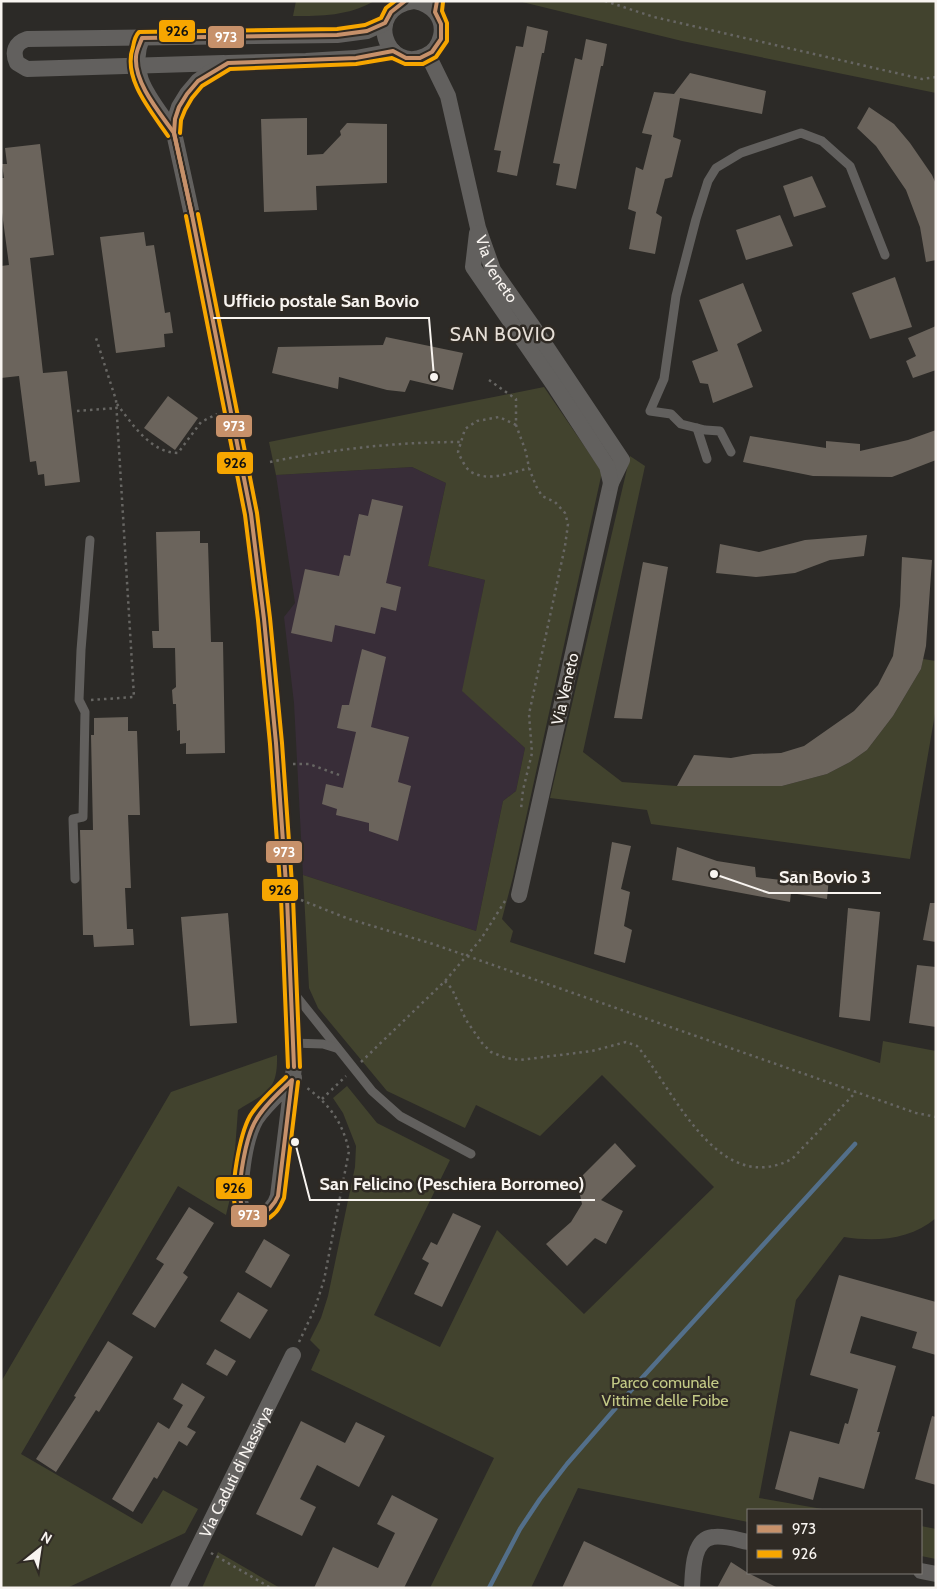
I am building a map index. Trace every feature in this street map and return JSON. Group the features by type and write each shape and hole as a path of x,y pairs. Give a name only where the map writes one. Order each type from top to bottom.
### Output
{"street":[{"path":"409,2 436,6 441,24 441,39 438,46 428,55 414,59 406,58 393,51 384,37 385,23 390,12 409,2"},
{"path":"385,23 367,31 337,35 27,39 20,42 14,54 17,63 27,70 306,61 356,58 393,51"},
{"path":"142,38 136,56 141,81 150,98 174,133"},
{"name":"Via Veneto","path":"428,55 448,96 478,228 492,270 531,324 622,460 611,483 512,895"},
{"path":"228,63 203,77 187,94 175,119 174,133 192,215 252,524 264,619 278,766 294,1078 278,1196 271,1210 263,1216 248,1214 242,1208 240,1200 248,1140 252,1126 260,1114 294,1078"},
{"name":"Via Caduti di Nassirya","path":"178,1588 293,1355"},
{"path":"692,1588 696,1555 699,1547 705,1540 710,1537 717,1537 747,1542"},
{"path":"922,1571 936,1574"}],"lane":[{"path":"731,452 720,430 697,428 681,424 671,414 650,410 664,379 676,296 696,219 708,181 716,168 741,153 801,133 822,141 850,166 885,255"},
{"path":"697,428 707,459"},
{"path":"75,879 73,819 84,817 85,712 79,700 90,540"},
{"path":"290,989 372,1091 413,1125 471,1154"},
{"path":"292,1042 323,1044 339,1050"}],"path":[{"path":"605,1 654,18 922,80 936,77"},
{"path":"79,700 134,697 117,408 96,338"},
{"path":"489,380 516,399 516,425 536,486 542,496 555,502 565,513 568,524 565,546 528,714 532,753 523,790 521,814"},
{"path":"116,403 137,430 152,443 171,453 178,453 201,422 220,413 232,418"},
{"path":"77,412 117,408"},
{"path":"516,425 498,417 477,421 465,430 458,452 470,471 486,476 506,474 529,468"},
{"path":"270,462 358,447 461,442"},
{"path":"278,766 286,763 310,764 342,776"},
{"path":"322,1099 445,981 481,939 512,895"},
{"path":"286,898 304,900 349,919 434,944 916,1113 936,1117"},
{"path":"445,981 452,989 466,1020 482,1043 491,1052 506,1058 520,1060 592,1051 626,1042 637,1046 687,1120 702,1136 736,1162 753,1167 779,1165 792,1159 856,1092"},
{"path":"293,1355 315,1308 324,1280 349,1151 346,1133 335,1116 322,1099 294,1078"},
{"path":"199,1546 271,1588"}],"shaded area":[{"path":"412,467 446,483 428,566 485,580 463,691 525,748 516,791 503,801 476,931 303,875 294,703 284,617 295,603 276,475"}],"green space":[{"path":"296,1 374,1 345,12 293,16"},
{"path":"518,1 936,1 936,93 682,41"},
{"name":"Parco comunale Vittime delle Foibe","path":"544,387 602,472 513,877 502,919 513,931 510,942 880,1063 883,1041 936,1051 936,1218 915,1231 892,1238 856,1239 844,1237 796,1300 759,1498 822,1509 747,1509 747,1522 578,1488 531,1588 430,1588 494,1458 311,1370 320,1350 310,1340 321,1318 328,1296 355,1167 356,1146 343,1113 333,1098 347,1086 377,1123 450,1160 374,1315 440,1347 497,1230 584,1314 714,1187 602,1075 540,1136 476,1105 465,1128 387,1091 318,1008 309,988 303,875 476,931 503,801 516,791 525,748 462,691 485,580 428,566 446,483 412,467 276,475 269,442"},
{"path":"630,456 645,466 583,752 622,782 677,786 782,786 827,774 850,762 867,750 893,716 921,669 923,659 936,661 936,708 910,859 651,824 647,810 550,798"},
{"path":"277,1055 275,1077 268,1090 238,1110 232,1190 226,1215 178,1186 21,1454 142,1524 163,1490 198,1509 185,1533 67,1588 1,1588 1,1382 171,1092"},
{"path":"922,1526 936,1529 936,1559 922,1556"},
{"path":"218,1552 280,1588 202,1588"}],"building":[{"path":"527,26 548,31 517,176 497,172 501,151 494,150 516,46 523,47"},
{"path":"586,39 607,44 576,189 556,185 560,164 553,163 575,58 582,60"},
{"path":"690,73 766,91 762,114 680,98 673,137 681,140 672,177 665,179 656,213 662,217 655,254 629,249 636,212 628,209 636,167 643,170 652,135 642,133 654,92 674,94"},
{"path":"869,107 894,124 910,143 936,184 936,260 926,262 920,227 906,190 876,146 857,128"},
{"path":"307,118 307,155 323,154 341,135 340,131 347,123 387,124 387,183 316,186 317,210 264,212 261,119"},
{"path":"40,144 54,255 30,258 43,373 67,371 80,482 45,486 44,474 38,475 36,461 30,462 19,376 1,378 1,266 9,265 1,205 1,178 4,178 2,164 7,164 5,148"},
{"path":"812,176 826,207 794,217 783,186"},
{"path":"780,215 793,246 746,260 736,230"},
{"path":"144,232 146,246 154,245 165,313 170,312 173,333 164,334 165,347 116,353 100,237"},
{"path":"895,277 912,327 870,339 852,293"},
{"path":"743,283 762,331 737,344 753,387 713,403 708,384 700,383 692,361 718,351 699,300"},
{"path":"936,326 936,370 913,378 906,361 916,356 908,338"},
{"path":"386,337 463,353 453,390 410,380 405,392 387,390 339,377 338,389 272,373 278,347 383,345"},
{"path":"168,396 198,418 175,450 144,428"},
{"path":"936,430 936,460 892,477 813,476 743,462 750,436 826,448 826,441 860,444 860,451 908,440"},
{"path":"372,499 403,506 386,583 401,587 396,611 381,607 375,634 335,625 332,642 291,633 305,569 339,576 344,555 350,556 359,514 368,516"},
{"path":"200,531 200,543 208,543 211,642 223,642 225,753 186,754 186,743 180,744 180,730 177,731 176,704 173,704 172,690 176,687 175,648 153,648 152,631 159,631 156,532"},
{"path":"867,535 864,556 830,560 795,573 756,577 716,573 720,544 759,552 805,540"},
{"path":"902,557 932,560 926,646 921,669 893,716 867,750 850,762 827,774 782,786 677,786 694,755 731,758 753,754 781,753 804,746 854,711 878,685 893,656 900,606"},
{"path":"643,562 668,567 642,719 614,718"},
{"path":"362,649 386,657 371,727 409,737 398,782 411,786 398,841 369,831 369,823 336,815 337,809 322,804 326,784 343,788 356,732 337,728 342,705 349,705"},
{"path":"128,717 128,731 137,731 140,815 128,815 131,888 125,888 127,929 133,929 134,945 94,947 93,935 83,935 80,830 93,830 91,735 94,735 94,718"},
{"path":"612,842 631,846 621,889 630,892 624,926 632,930 625,963 594,954"},
{"path":"677,847 717,861 755,867 756,877 790,881 792,871 829,877 827,899 791,893 790,902 672,880"},
{"path":"930,903 936,903 936,942 923,940"},
{"path":"848,908 880,912 870,1021 839,1017"},
{"path":"228,913 237,1023 190,1026 181,917"},
{"path":"917,965 936,967 936,1027 909,1023"},
{"path":"615,1143 636,1166 601,1200 623,1211 606,1244 595,1238 567,1266 546,1244 571,1222 582,1204 577,1181"},
{"path":"189,1207 214,1223 183,1273 188,1277 155,1328 132,1314 164,1264 156,1259"},
{"path":"453,1213 481,1226 442,1307 414,1294 429,1263 422,1259 431,1242 437,1245"},
{"path":"264,1239 290,1255 271,1288 245,1272"},
{"path":"839,1275 936,1302 936,1355 912,1348 917,1332 861,1316 850,1353 896,1366 877,1432 880,1432 864,1489 819,1477 813,1500 775,1489 790,1431 839,1444 845,1423 848,1424 858,1389 810,1375"},
{"path":"238,1292 268,1310 250,1339 220,1321"},
{"path":"108,1341 133,1357 99,1412 96,1410 56,1472 36,1459 76,1397 74,1396"},
{"path":"215,1349 236,1361 227,1376 206,1364"},
{"path":"182,1383 205,1397 187,1427 196,1432 187,1446 179,1441 157,1479 154,1477 133,1512 112,1499 158,1422 169,1429 183,1405 173,1399"},
{"path":"932,1416 936,1417 936,1485 915,1479"},
{"path":"301,1421 345,1443 356,1422 385,1436 359,1487 317,1465 300,1499 316,1507 302,1536 256,1514"},
{"path":"392,1495 438,1519 404,1588 314,1588 333,1547 378,1568 395,1533 377,1524"},
{"path":"584,1541 682,1587 682,1588 562,1588"},
{"path":"731,1562 747,1574 778,1588 717,1588"}],"waterway":[{"path":"489,1588 520,1529 567,1464 641,1379 855,1144"}],"transit line":[{"name":"926","path":"168,136 140,94 131,70 133,45 139,32 337,29 365,25 381,18 386,8 395,1"},
{"name":"973","path":"174,133 155,107 139,77 136,57 142,38 337,35 367,31 385,23 391,12 405,1"},
{"name":"973","path":"174,133 175,119 179,107 187,94 198,81 228,63 356,58 393,51 406,58 420,58 432,52 441,39 441,24 435,12 437,1"},
{"name":"926","path":"180,133 181,120 192,98 202,86 230,69 356,64 392,58 405,64 423,64 436,57 447,41 447,23 442,11 443,2"},
{"name":"973","path":"174,133 192,215"},
{"name":"973","path":"174,133 192,215"},
{"name":"926","path":"198,214 257,513 270,618 282,743 293,898 300,1067"},
{"name":"973","path":"192,215 251,514 264,619 276,743 287,898 294,1067"},
{"name":"926","path":"186,216 245,515 258,620 270,744 281,898 288,1067"},
{"name":"926","path":"286,1077 262,1100 250,1116 239,1148 234,1200 239,1215 248,1221 259,1222 269,1218 277,1211 284,1198 298,1082"},
{"name":"973","path":"292,1080 278,1196 265,1213 253,1217 244,1211 240,1195 241,1173 249,1137 252,1127 264,1109 292,1080"}],"place":[{"name":"Ufficio postale San Bovio","path":"434,377"},
{"name":"San Bovio 3","path":"714,874"},
{"name":"San Felicino (Peschiera Borromeo)","path":"295,1142"}],"district":[{"name":"SAN BOVIO","path":"503,334"}]}
